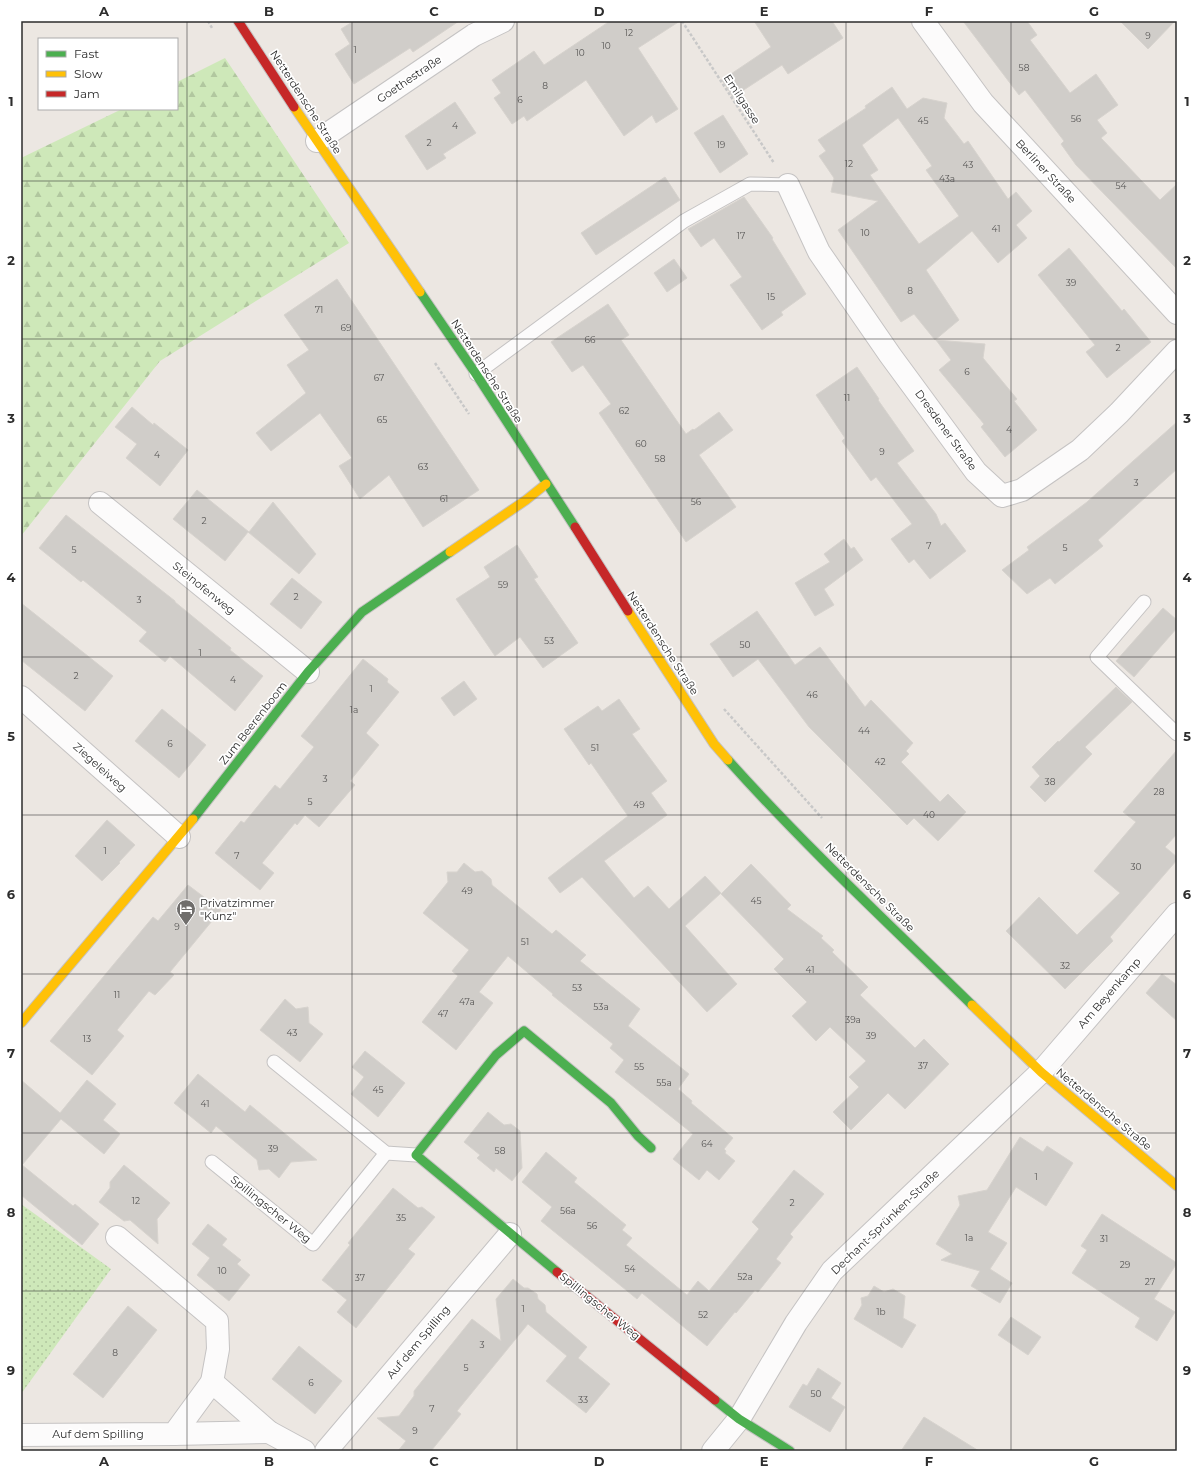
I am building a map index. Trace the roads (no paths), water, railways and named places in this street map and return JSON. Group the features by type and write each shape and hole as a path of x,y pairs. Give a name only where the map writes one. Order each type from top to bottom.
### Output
{"street":[{"name":"Netterdensche Straße","path":"238,21 317,141 476,374 714,744 748,782 846,882 1041,1072 1177,1186"},
{"name":"Goethestraße","path":"317,141 474,35 503,21"},
{"name":"Berliner Straße","path":"923,21 983,103 1177,313"},
{"name":"Dresdener Straße","path":"788,185 819,252 841,284 890,355 976,472 1002,496 1022,490 1080,450 1119,413 1177,351"},
{"name":"Zum Beerenboom","path":"21,1023 179,837 308,672 362,612 526,500 546,484"},
{"name":"Steinofenweg","path":"100,503 308,672"},
{"name":"Ziegeleiweg","path":"21,697 179,837"},
{"name":"Am Beyenkamp","path":"1041,1072 1177,914"},
{"path":"416,1155 496,1055 524,1031 611,1102 638,1136 651,1148"},
{"name":"Dechant-Sprünken-Straße","path":"713,1451 739,1419 796,1323 832,1271 1041,1072"},
{"name":"Spillingscher Weg","path":"416,1155 510,1234 739,1419 790,1451"},
{"name":"Auf dem Spilling","path":"326,1451 510,1234"},
{"path":"117,1237 216,1320 218,1349 212,1382 174,1434"},
{"name":"Auf dem Spilling","path":"212,1382 268,1432 304,1451"},
{"name":"Auf dem Spilling","path":"21,1435 268,1432"}],"lane":[{"path":"476,374 684,221 750,184 788,185"},
{"path":"1144,602 1097,657 1177,734"},
{"path":"274,1062 386,1152 416,1155"},
{"name":"Spillingscher Weg","path":"212,1162 313,1244 386,1152"}],"place":[{"name":"Privatzimmer \"Kunz\"","path":"186,926"}]}
